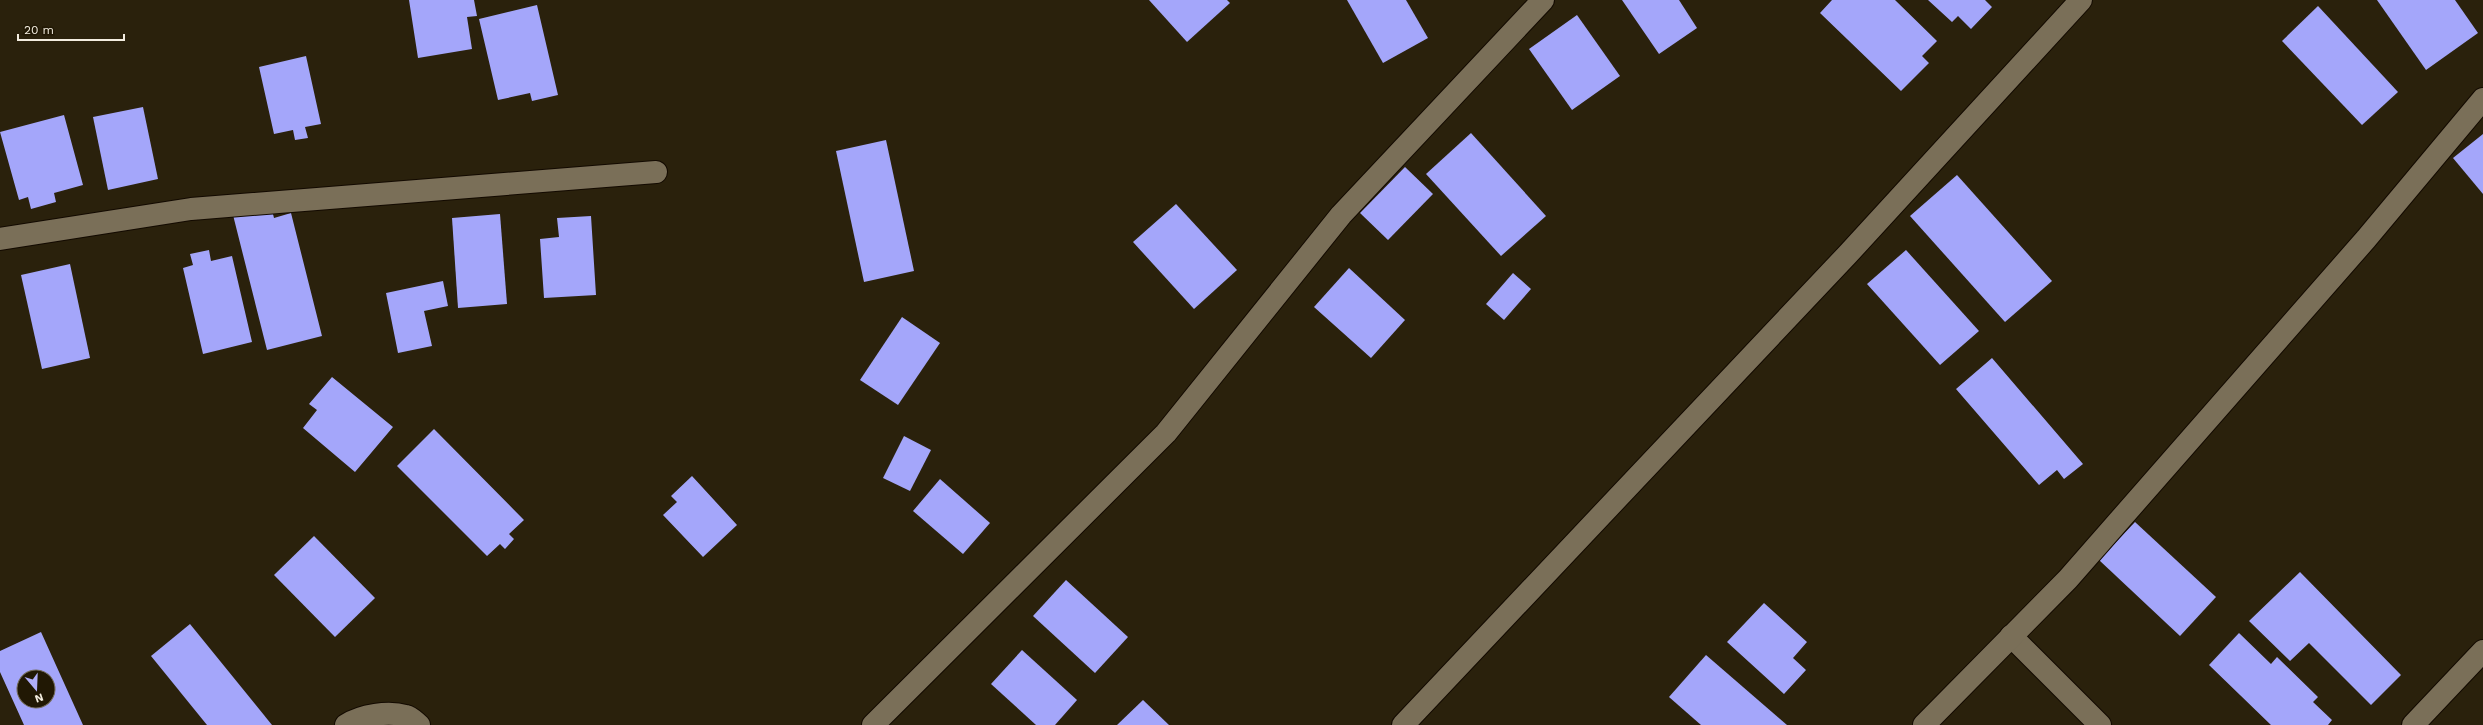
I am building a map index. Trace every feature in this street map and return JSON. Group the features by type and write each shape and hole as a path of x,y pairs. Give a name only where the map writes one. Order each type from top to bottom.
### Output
{"street":[{"path":"873,725 1166,433 1341,215 1543,0"},
{"path":"1403,725 1843,260 2080,0"},
{"path":"1924,725 2068,579 2366,239 2483,99"},
{"path":"0,239 191,209 656,172"},
{"path":"2011,636 2100,725"},
{"path":"2413,725 2483,651"},
{"path":"346,725 354,720 388,713 408,716 419,725"}],"building":[{"path":"409,0 474,0 477,16 467,17 472,49 418,58"},
{"path":"1149,0 1227,0 1230,3 1187,42"},
{"path":"1347,0 1406,0 1428,38 1383,63"},
{"path":"1622,0 1679,0 1697,28 1659,54"},
{"path":"1832,0 1895,0 1937,41 1922,56 1929,63 1901,91 1820,13"},
{"path":"1928,0 1985,0 1992,7 1971,29 1958,16 1952,22"},
{"path":"2377,0 2455,0 2478,33 2426,70"},
{"path":"537,5 558,95 532,101 530,93 498,100 479,19"},
{"path":"2318,6 2398,92 2362,125 2282,41"},
{"path":"1577,15 1620,76 1572,110 1529,49"},
{"path":"306,56 321,124 305,127 308,138 295,140 293,130 274,134 259,67"},
{"path":"143,107 158,179 108,190 93,117"},
{"path":"64,115 83,185 54,193 56,202 31,209 28,197 19,200 0,132"},
{"path":"1471,133 1546,216 1501,256 1426,174"},
{"path":"2483,134 2483,194 2453,158"},
{"path":"886,140 914,271 864,282 836,151"},
{"path":"1405,167 1433,194 1388,240 1360,213"},
{"path":"1957,175 2052,281 2005,322 1910,216"},
{"path":"1176,204 1237,270 1194,309 1133,242"},
{"path":"271,206 274,218 291,213 322,336 267,350 233,215"},
{"path":"500,214 507,304 458,308 452,218"},
{"path":"591,216 596,295 544,298 540,239 559,237 557,218"},
{"path":"209,250 211,261 232,256 252,342 203,354 183,268 193,265 190,254"},
{"path":"1906,250 1979,331 1940,365 1867,284"},
{"path":"70,264 90,358 42,369 21,275"},
{"path":"1349,268 1405,320 1371,358 1314,307"},
{"path":"1513,273 1531,289 1504,320 1486,304"},
{"path":"443,281 448,306 424,311 432,346 398,353 386,293"},
{"path":"902,317 940,343 898,405 860,380"},
{"path":"1992,358 2083,464 2064,479 2057,470 2039,485 1956,389"},
{"path":"332,377 393,427 355,472 303,428 317,410 309,404"},
{"path":"434,429 524,520 509,534 514,539 505,549 500,544 487,556 397,466"},
{"path":"904,436 931,450 910,491 883,478"},
{"path":"692,476 737,525 703,557 663,515 677,502 671,496"},
{"path":"940,479 990,523 963,554 913,511"},
{"path":"2135,522 2216,597 2180,636 2099,560"},
{"path":"314,536 375,598 335,637 274,575"},
{"path":"2300,572 2401,675 2371,705 2309,643 2290,661 2249,621"},
{"path":"1066,580 1128,637 1095,673 1033,616"},
{"path":"1764,603 1807,642 1793,658 1806,670 1784,694 1727,642"},
{"path":"190,624 272,725 207,725 151,656"},
{"path":"41,632 83,725 24,725 17,709 56,709 56,669 16,669 16,707 0,672 0,651"},
{"path":"2239,633 2271,664 2277,657 2318,697 2313,702 2332,720 2328,725 2271,725 2209,665"},
{"path":"1022,650 1077,700 1055,725 1036,725 991,684"},
{"path":"1706,655 1787,725 1701,725 1669,697"},
{"path":"1143,700 1169,725 1117,725"}]}
